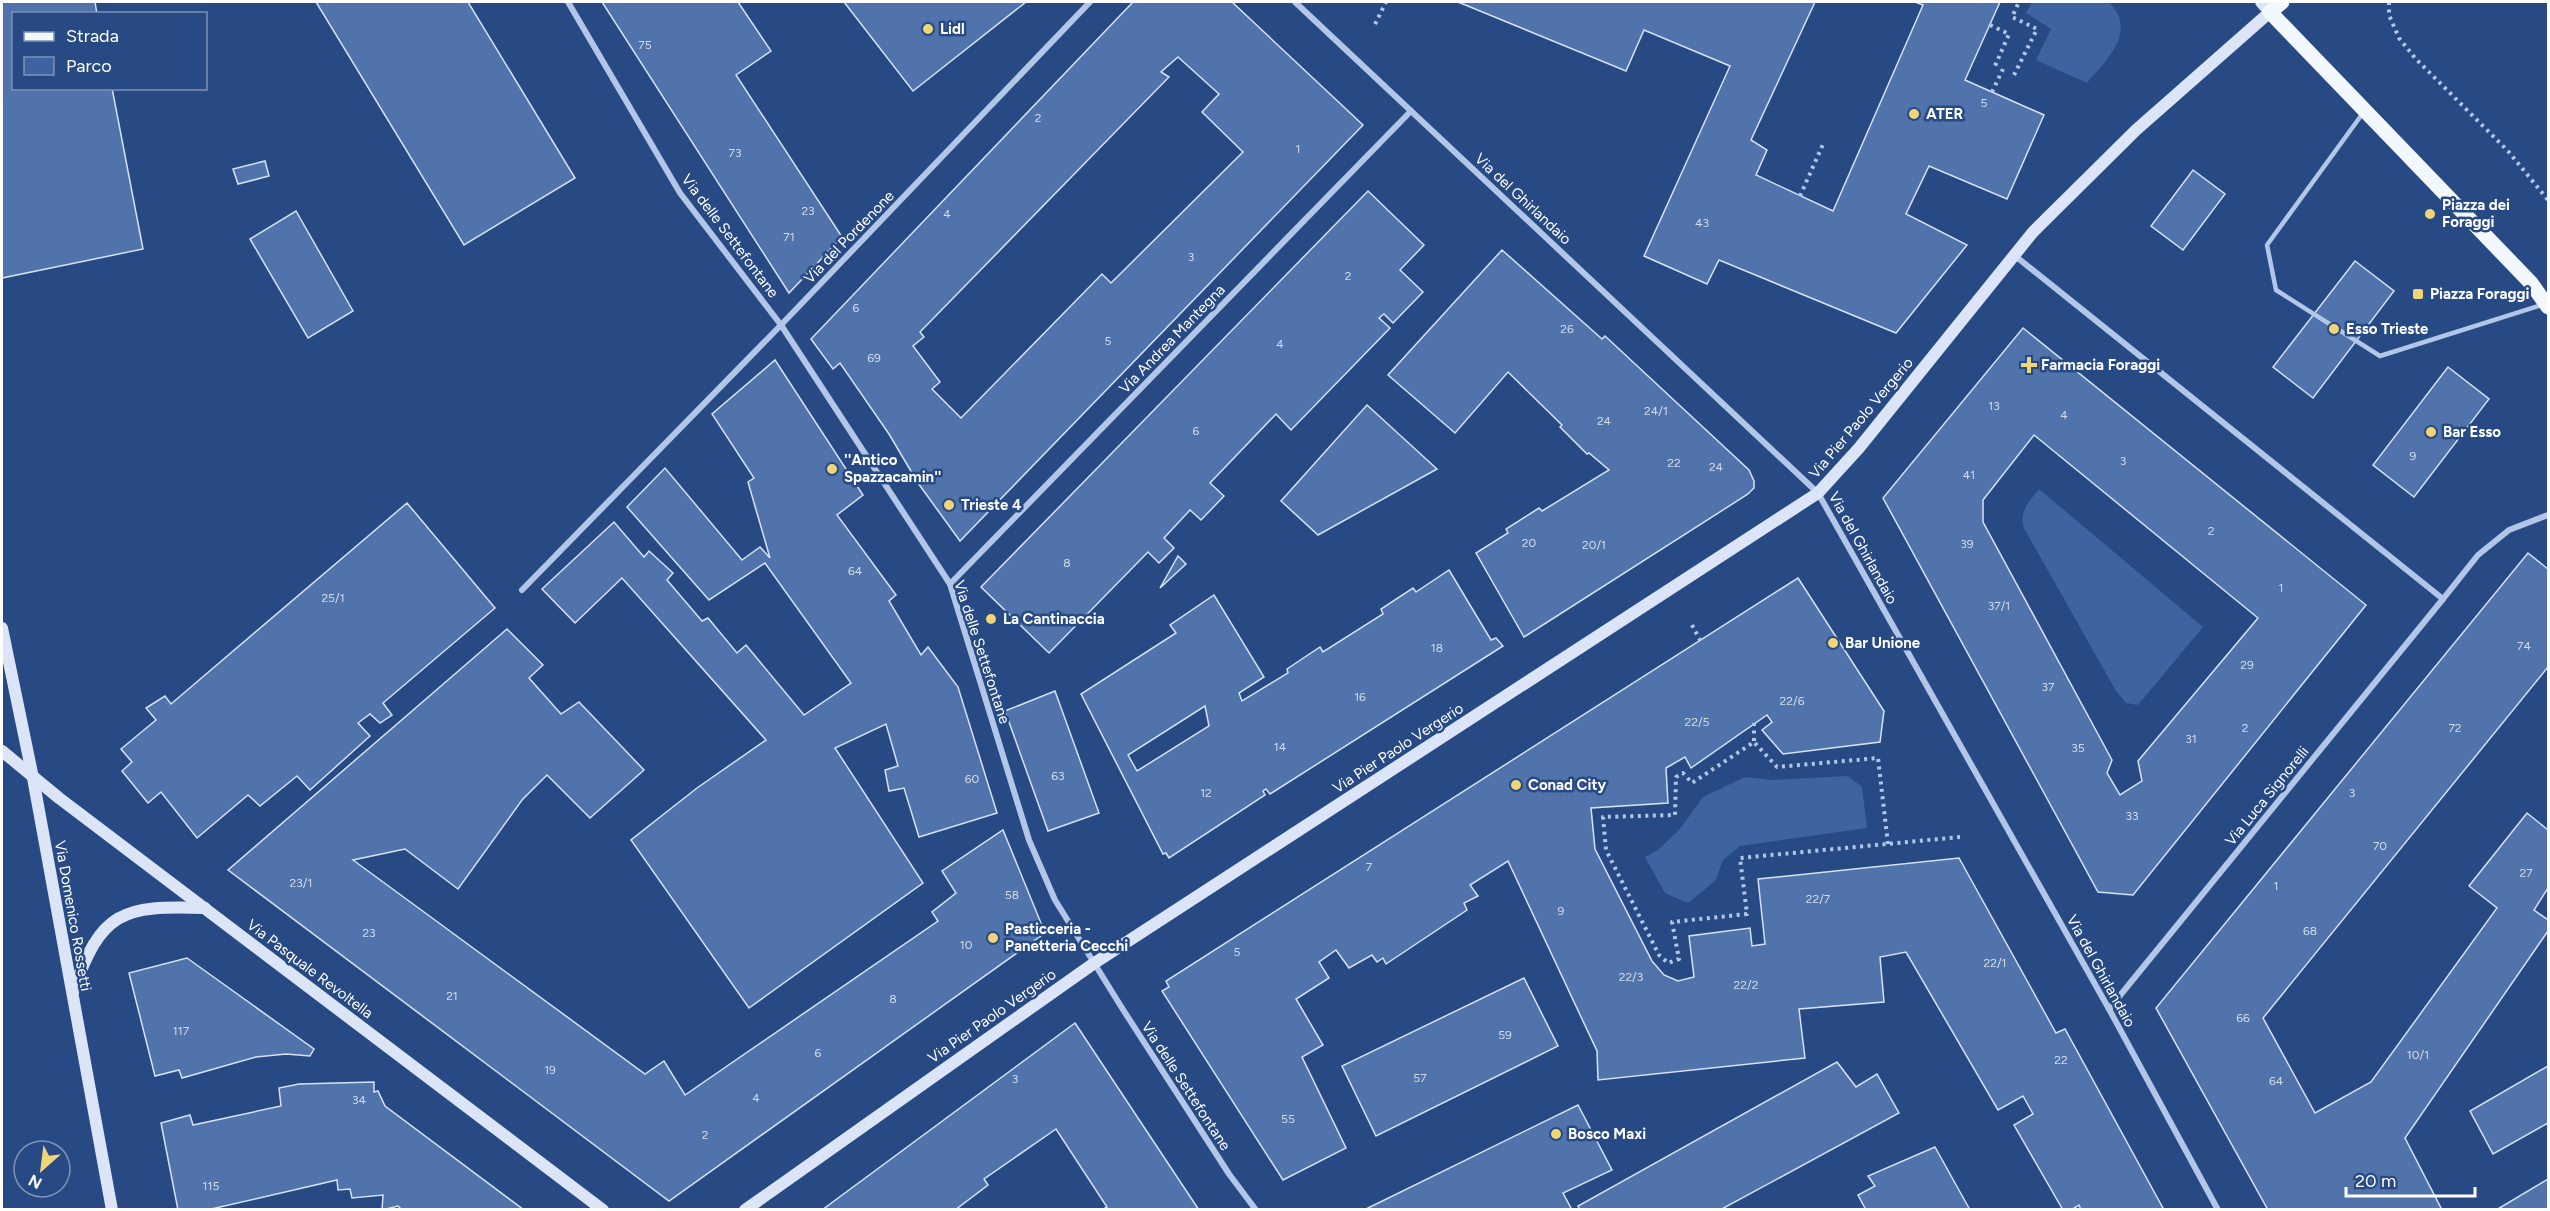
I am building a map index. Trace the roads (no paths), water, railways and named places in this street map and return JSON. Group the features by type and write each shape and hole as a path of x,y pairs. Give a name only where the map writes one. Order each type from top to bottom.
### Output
{"main road":[{"path":"2014,255 2033,232 2136,130 2271,5 2365,111 2531,283 2547,305"},
{"name":"Via Pier Paolo Vergerio","path":"745,1209 1093,964 1818,493 1859,448 2014,255"},
{"name":"Via Domenico Rossetti","path":"2,628 33,778 112,1209"},
{"name":"Via Pasquale Revoltella","path":"2,751 33,778 603,1209"},
{"path":"72,993 86,955 105,927 124,914 146,909 205,908"}],"street":[{"name":"Via delle Settefontane","path":"568,2 680,193 781,325 950,584 1029,840 1056,900 1093,964 1229,1174 1256,1209"},
{"name":"Via del Pordenone","path":"522,590 781,325 1090,2"},
{"name":"Via del Ghirlandaio","path":"1295,2 1818,493 2109,1009 2218,1209"},
{"name":"Via Andrea Mantegna","path":"950,584 1412,111"},
{"path":"2014,255 2443,599 2478,555 2509,530 2548,515"},
{"name":"Via Luca Signorelli","path":"2109,1009 2443,599"}],"lane":[{"path":"2365,111 2268,245 2276,290 2380,356 2547,305"}],"place":[{"name":"Lidl","path":"928,29"},
{"name":"ATER","path":"1914,114"},
{"name":"Piazza dei Foraggi","path":"2430,214"},
{"name":"Piazza Foraggi","path":"2418,294"},
{"name":"Esso Trieste","path":"2334,329"},
{"name":"Farmacia Foraggi","path":"2029,365"},
{"name":"Bar Esso","path":"2431,432"},
{"name":"''Antico Spazzacamin''","path":"832,469"},
{"name":"Trieste 4","path":"949,505"},
{"name":"La Cantinaccia","path":"991,619"},
{"name":"Bar Unione","path":"1833,643"},
{"name":"Conad City","path":"1516,785"},
{"name":"Pasticceria - Panetteria Cecchi","path":"993,938"},
{"name":"Bosco Maxi","path":"1556,1134"}]}
